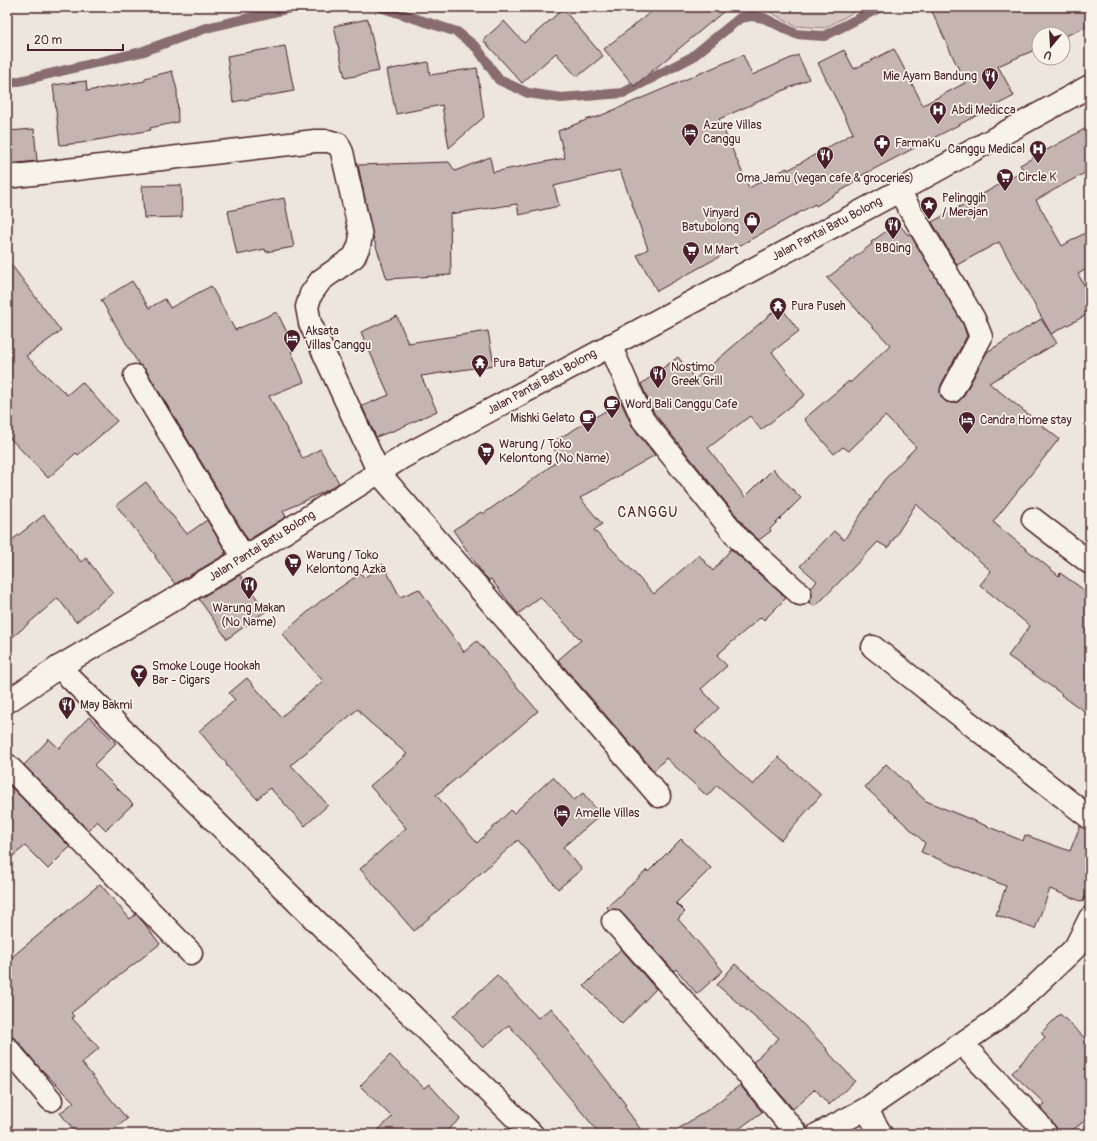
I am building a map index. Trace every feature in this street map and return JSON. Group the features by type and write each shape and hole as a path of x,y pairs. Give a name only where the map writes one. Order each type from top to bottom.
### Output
{"street":[{"name":"Jalan Pantai Batu Bolong","path":"7,702 59,667 244,558 403,457 899,191 1090,86"},
{"path":"7,178 315,141 328,141 338,144 342,152 361,236 359,246 354,257 321,280 311,294 307,307 310,322 380,473 659,796"},
{"path":"899,191 974,319 981,337 952,391"},
{"path":"610,345 643,420 739,539 800,594"},
{"path":"134,376 244,558"},
{"path":"1033,519 1090,563"},
{"path":"873,647 1090,818"},
{"path":"59,667 532,1134"},
{"path":"7,765 191,953"},
{"path":"818,1134 866,1109 962,1044 996,1020 1030,991 1082,953 1090,918"},
{"path":"613,921 734,1058 797,1134"},
{"path":"962,1044 1038,1123 1046,1134"},
{"path":"7,1048 51,1100"},
{"path":"866,1109 881,1134"}],"shaded area":[{"path":"761,7 863,7 825,28 795,26"}],"building":[{"path":"657,7 729,7 634,86 604,49"},
{"path":"930,7 1090,7 1090,25 1071,33 1071,26 1031,26 1031,52 998,66 1014,96 853,180 854,183 816,206 815,204 657,291 637,255 648,249 620,170 554,186 559,206 519,215 517,204 450,214 451,275 387,279 373,237 358,165 449,162 455,171 490,157 493,172 565,158 558,131 594,117 595,118 743,55 752,75 798,55 809,79 719,119 749,188 787,168 788,170 853,133 818,63 844,50 854,69 894,49 923,105 965,83"},
{"path":"563,9 603,56 577,77 556,53 522,83 483,40 504,21 524,43"},
{"path":"368,19 379,71 345,78 334,26"},
{"path":"285,46 294,91 233,102 227,56"},
{"path":"428,62 430,75 477,68 484,117 449,148 442,105 396,114 387,70"},
{"path":"172,71 177,90 178,122 150,128 151,130 81,143 60,145 53,85 86,81 87,91 145,81 145,78"},
{"path":"1090,126 1090,170 1036,200 1062,246 1090,230 1090,267 1078,274 1090,296 1090,313 1051,334 999,242 957,265 932,222 1024,171 1020,165"},
{"path":"34,129 37,161 7,164 7,131"},
{"path":"181,185 182,217 144,218 142,186"},
{"path":"284,198 294,247 266,252 265,249 237,255 228,211"},
{"path":"898,223 908,235 910,234 963,324 967,336 941,385 941,397 946,402 958,402 963,397 987,352 1041,319 1057,343 989,383 1059,439 993,522 1059,576 1060,573 1090,594 1090,715 1008,656 1030,626 980,585 991,571 916,504 888,548 878,542 815,607 809,602 812,596 811,589 817,581 800,566 834,531 844,540 884,480 916,447 885,416 849,451 843,447 834,454 804,419 849,381 850,383 890,345 827,278 872,244 871,242"},
{"path":"7,259 61,331 26,356 67,395 82,382 117,421 78,455 76,453 48,478 7,435"},
{"path":"132,281 149,308 165,299 170,308 211,286 235,330 277,312 295,349 291,351 304,382 269,396 303,459 320,449 339,483 328,490 283,511 286,517 248,540 146,370 139,365 101,300"},
{"path":"780,306 799,331 772,352 805,395 761,430 750,416 708,448 745,497 773,469 801,498 770,529 771,531 759,540 748,530 654,413 641,384 678,357 695,379"},
{"path":"397,316 408,343 488,331 494,365 421,376 437,411 398,429 376,437 362,406 389,395 361,332"},
{"path":"621,402 633,428 655,455 580,498 602,524 594,530 654,594 699,555 713,571 731,549 786,598 764,620 761,617 717,655 727,666 701,689 719,708 695,731 753,785 778,757 821,795 781,840 717,785 707,796 666,758 654,771 558,660 581,640 540,597 518,614 491,579 489,580 483,574 453,530 481,512 483,514 510,495 511,496 560,459 551,443"},
{"path":"146,482 187,534 207,520 226,552 224,553 226,554 175,584 155,557 156,556 116,505"},
{"path":"44,515 81,562 86,558 113,593 76,622 58,598 7,642 7,544"},
{"path":"383,564 400,597 419,589 464,652 477,641 538,711 436,795 477,843 511,810 514,813 553,777 574,800 583,793 601,815 563,847 582,869 558,889 518,840 414,931 360,869 406,828 370,786 407,754 367,720 358,709 291,765 328,805 305,826 270,788 257,799 226,765 227,764 199,731 235,700 229,693 247,678 281,717 323,681 282,634 322,600 361,573 364,578"},
{"path":"240,575 266,611 227,639 199,599"},
{"path":"89,717 116,743 94,765 133,804 106,830 97,821 88,830 24,765 49,739 59,748"},
{"path":"886,764 926,801 1023,841 1025,835 1070,851 1080,826 1090,830 1090,885 1083,902 1050,889 1035,929 996,915 1006,886 921,852 925,843 865,787"},
{"path":"7,783 70,847 48,869 25,846 7,861"},
{"path":"681,839 711,868 676,903 685,912 678,919 723,971 697,994 676,969 674,971 622,913 617,909 609,910 607,907 647,870 648,872"},
{"path":"100,884 130,919 136,914 160,944 71,1013 74,1016 72,1018 99,1048 82,1063 127,1119 108,1134 77,1134 60,1113 74,1102 38,1066 17,1040 7,1034 7,961"},
{"path":"621,949 656,989 622,1024 584,986"},
{"path":"735,964 795,1016 855,1081 829,1105 815,1089 793,1109 753,1062 779,1038 717,985"},
{"path":"497,975 538,1018 551,1008 626,1105 624,1106 644,1134 600,1134 509,1025 483,1048 453,1016"},
{"path":"1060,1014 1090,1043 1090,1117 1067,1134 1058,1134 1056,1127 1040,1107 1045,1104 1012,1073 1045,1037 1041,1033"},
{"path":"390,1055 424,1088 429,1084 460,1119 443,1134 374,1134 392,1117 360,1086"},
{"path":"740,1085 762,1112 732,1134 670,1134 709,1109"}],"waterway":[{"path":"7,84 141,52 206,28 295,7"},
{"path":"380,7 457,32 477,48 499,80 528,93 561,98 623,93 692,57 740,18 752,16 764,18 796,34 824,36 881,7"}],"place":[{"name":"Mie Ayam Bandung","path":"990,91"},
{"name":"Abdi Medicca","path":"938,125"},
{"name":"Azure Villas Canggu","path":"690,147"},
{"name":"FarmaKu","path":"882,158"},
{"name":"Canggu Medical","path":"1038,164"},
{"name":"Oma Jamu (vegan cafe & groceries)","path":"825,170"},
{"name":"Circle K","path":"1005,192"},
{"name":"Pelinggih / Merajan","path":"929,220"},
{"name":"Vinyard Batubolong","path":"752,235"},
{"name":"BBQing","path":"893,240"},
{"name":"M Mart","path":"691,265"},
{"name":"Pura Puseh","path":"778,321"},
{"name":"Aksata Villas Canggu","path":"292,353"},
{"name":"Pura Batur","path":"480,378"},
{"name":"Nostimo Greek Grill","path":"658,389"},
{"name":"Word Bali Canggu Cafe","path":"612,419"},
{"name":"Mishki Gelato","path":"588,433"},
{"name":"Candra Home stay","path":"967,435"},
{"name":"Warung / Toko Kelontong (No Name)","path":"486,466"},
{"name":"Warung / Toko Kelontong Azka","path":"293,577"},
{"name":"Warung Makan (No Name)","path":"249,600"},
{"name":"Smoke Louge Hookah Bar - Cigars","path":"139,688"},
{"name":"May Bakmi","path":"67,720"},
{"name":"Amelle Villas","path":"562,828"}],"district":[{"name":"CANGGU","path":"648,512"}]}
